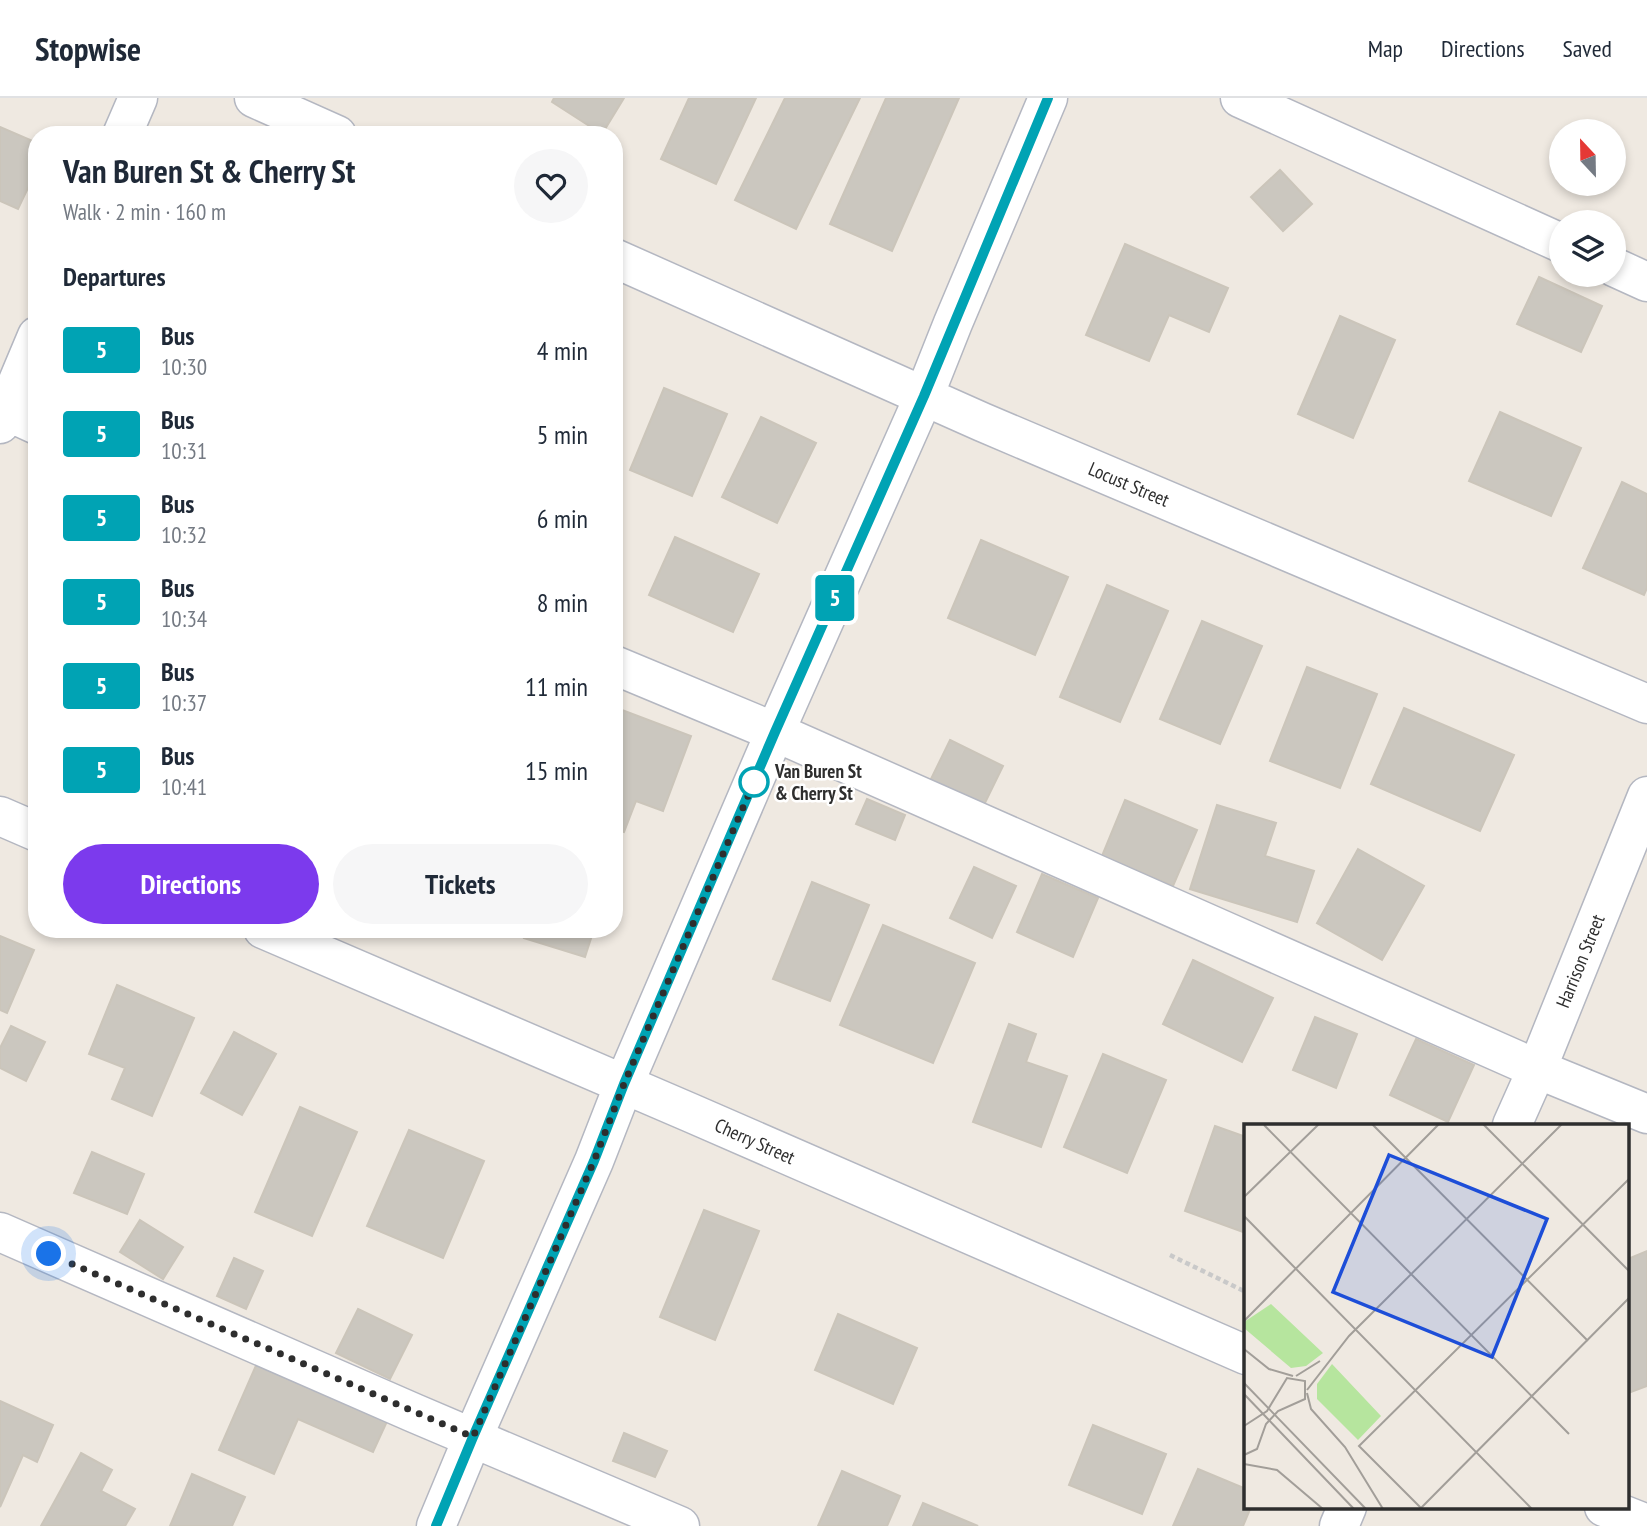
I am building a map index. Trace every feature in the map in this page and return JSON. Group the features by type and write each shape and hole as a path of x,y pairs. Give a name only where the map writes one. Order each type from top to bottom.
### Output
{"street":[{"path":"126,126 138,98"},
{"path":"254,98 317,126"},
{"path":"436,1526 775,732 924,396 1048,98"},
{"path":"1240,98 1549,238"},
{"name":"Locust Street","path":"623,262 924,396 1647,704"},
{"path":"1626,272 1647,282"},
{"path":"11,417 28,364"},
{"path":"623,669 775,732 1537,1069 1647,1115"},
{"name":"Harrison Street","path":"1512,1124 1647,796"},
{"path":"0,816 28,828"},
{"name":"Cherry Street","path":"284,938 1244,1354"},
{"path":"0,1232 680,1526"},
{"path":"1339,1526 1347,1508"},
{"path":"1607,1508 1647,1524"}],"path":[{"path":"1170,1255 1244,1291"}],"building":[{"path":"554,98 624,98 607,126 590,126 552,102"},
{"path":"689,98 756,98 716,184 661,159"},
{"path":"785,98 860,98 796,229 735,200"},
{"path":"886,98 959,98 892,251 830,224"},
{"path":"0,127 28,139 28,188 18,209 0,201"},
{"path":"1280,170 1312,204 1283,231 1251,197"},
{"path":"1125,244 1228,288 1209,332 1169,315 1149,361 1086,335"},
{"path":"1539,277 1549,282 1549,287 1561,287 1602,306 1581,352 1517,324"},
{"path":"1340,316 1395,340 1353,438 1298,414"},
{"path":"664,388 727,414 692,496 630,470"},
{"path":"1500,412 1581,448 1551,516 1469,481"},
{"path":"761,417 816,443 777,523 722,497"},
{"path":"1622,482 1647,494 1647,588 1644,595 1583,568"},
{"path":"675,537 759,574 733,632 649,595"},
{"path":"981,540 1068,577 1035,655 948,618"},
{"path":"1107,585 1168,611 1120,722 1060,697"},
{"path":"1202,621 1262,646 1220,744 1160,719"},
{"path":"1307,667 1377,694 1340,788 1270,761"},
{"path":"1404,708 1514,755 1480,831 1371,784"},
{"path":"623,710 691,736 663,811 636,801 624,832"},
{"path":"950,740 1003,766 983,807 930,781"},
{"path":"867,799 905,815 895,840 856,824"},
{"path":"1125,800 1197,830 1173,886 1102,856"},
{"path":"1217,805 1276,823 1265,856 1314,871 1297,922 1190,889"},
{"path":"1358,849 1424,886 1382,960 1317,923"},
{"path":"974,867 1016,886 992,938 950,918"},
{"path":"1042,874 1098,898 1073,957 1017,932"},
{"path":"812,882 869,905 830,1001 773,979"},
{"path":"883,925 975,963 933,1063 840,1025"},
{"path":"0,936 34,950 7,1013 0,1010"},
{"path":"524,938 591,938 585,957"},
{"path":"1193,960 1273,998 1242,1062 1163,1024"},
{"path":"117,985 194,1018 152,1116 112,1099 125,1068 89,1054"},
{"path":"1315,1017 1357,1034 1336,1088 1293,1070"},
{"path":"1009,1024 1036,1034 1026,1062 1067,1076 1041,1147 973,1122"},
{"path":"11,1026 45,1042 26,1081 0,1068 0,1048"},
{"path":"234,1032 276,1054 242,1115 201,1093"},
{"path":"1416,1039 1474,1065 1448,1122 1390,1095"},
{"path":"1103,1054 1166,1080 1127,1173 1064,1147"},
{"path":"300,1107 357,1132 312,1236 255,1212"},
{"path":"1215,1126 1244,1136 1244,1232 1185,1211"},
{"path":"409,1130 484,1161 443,1258 367,1226"},
{"path":"92,1152 144,1174 127,1214 74,1193"},
{"path":"704,1210 759,1231 715,1340 660,1317"},
{"path":"140,1220 183,1247 163,1279 120,1252"},
{"path":"1647,1251 1647,1386 1630,1392 1630,1258"},
{"path":"234,1258 263,1271 246,1309 217,1296"},
{"path":"358,1309 412,1335 390,1379 336,1353"},
{"path":"838,1314 917,1348 893,1404 815,1370"},
{"path":"258,1361 389,1417 373,1452 298,1419 274,1474 219,1450"},
{"path":"0,1401 53,1425 37,1462 23,1455 0,1507"},
{"path":"1093,1425 1166,1454 1142,1514 1069,1485"},
{"path":"624,1433 667,1451 655,1477 613,1461"},
{"path":"81,1453 112,1470 101,1491 135,1509 125,1526 41,1526"},
{"path":"1198,1469 1244,1488 1244,1508 1251,1508 1243,1526 1173,1526"},
{"path":"842,1471 900,1496 887,1526 818,1526"},
{"path":"192,1474 245,1497 232,1526 170,1526"},
{"path":"923,1503 978,1526 913,1526"}],"bus line":[{"name":"5","path":"436,1526 775,732 892,471 1048,98"}],"place":[{"name":"Van Buren St & Cherry St","path":"754,782"}],"route":[{"path":"49,1254 473,1437 594,1161 624,1084 754,782"}]}
